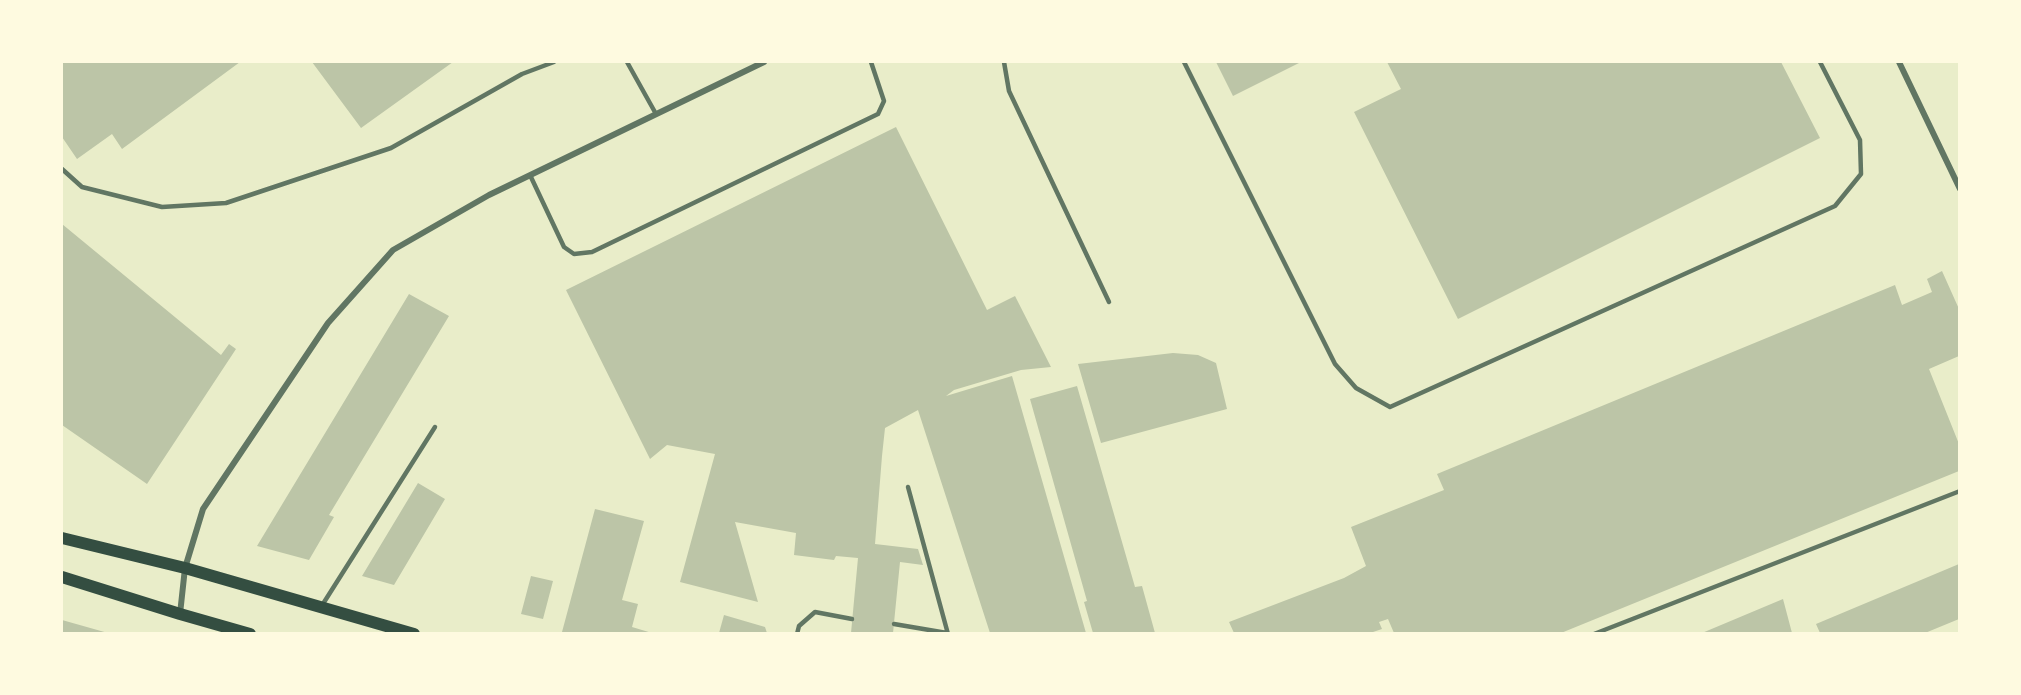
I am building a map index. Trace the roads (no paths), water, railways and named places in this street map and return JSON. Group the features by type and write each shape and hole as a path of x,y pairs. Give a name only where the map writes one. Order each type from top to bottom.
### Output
{"main road":[{"path":"62,538 185,568 414,633"},
{"path":"62,577 236,631 250,633"}],"street":[{"path":"180,614 185,568 203,509 328,323 393,250 489,195 764,62"},
{"path":"1899,62 1959,189"}],"lane":[{"path":"62,169 82,187 162,207 226,203 391,148 522,74 554,62"},
{"path":"627,62 656,114"},
{"path":"530,175 564,247 574,254 592,252 878,114 884,100 871,62"},
{"path":"1004,62 1010,91 1109,302"},
{"path":"1184,62 1335,364 1356,388 1390,407 1835,206 1861,174 1860,140 1820,62"},
{"path":"321,607 435,427"},
{"path":"894,624 948,633 908,488"},
{"path":"1594,633 1959,491"},
{"path":"797,633 799,626 815,612 852,619"}]}
